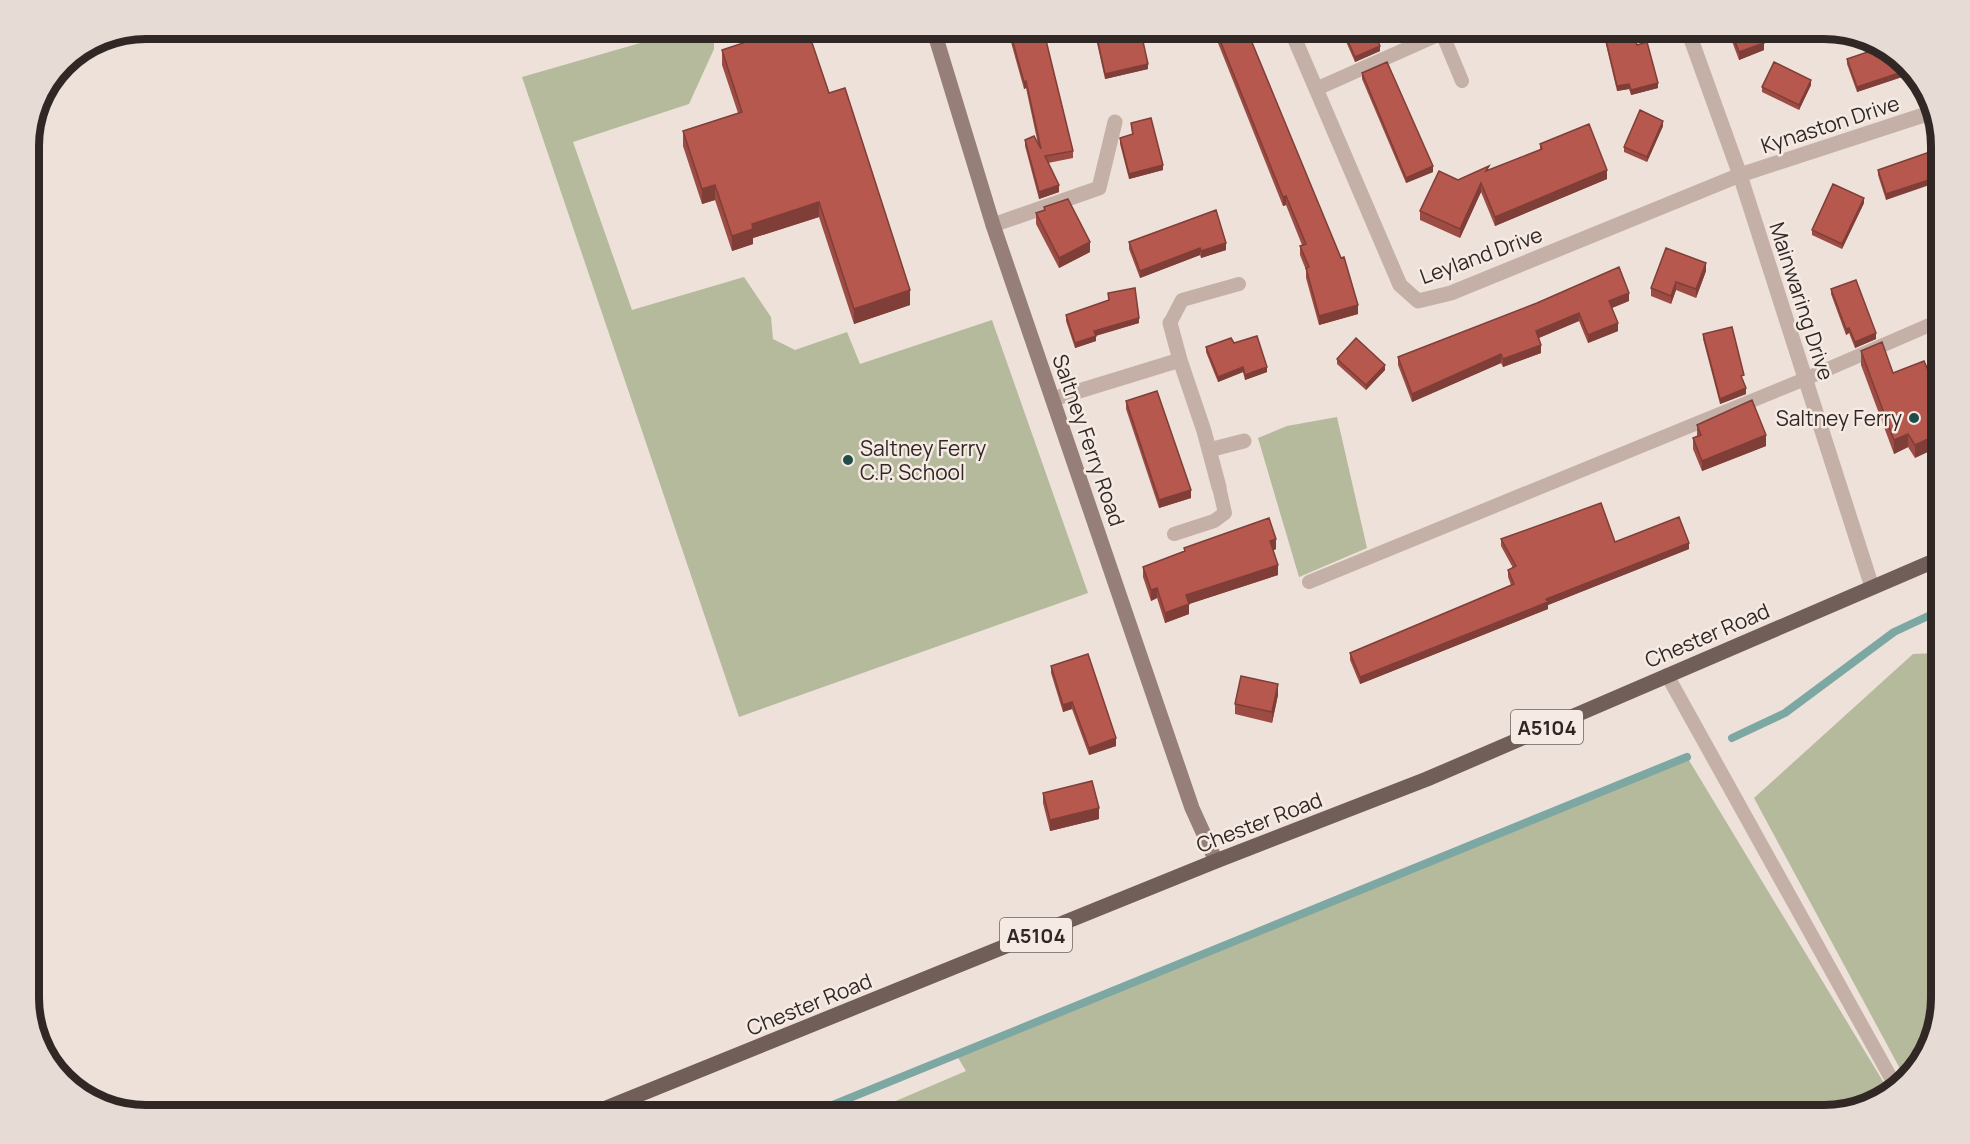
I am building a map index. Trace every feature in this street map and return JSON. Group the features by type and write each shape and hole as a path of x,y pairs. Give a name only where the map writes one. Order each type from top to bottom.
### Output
{"main road":[{"name":"Saltney Ferry Road","path":"936,39 993,225 1192,808 1216,861"},
{"name":"Chester Road","path":"616,1105 1216,861 1427,779 1931,562"}],"street":[{"name":"Leyland Drive","path":"1295,39 1400,285 1418,301 1451,293 1740,175"},
{"name":"Mainwaring Drive","path":"1691,39 1740,175 1872,587"},
{"name":"Kynaston Drive","path":"1740,175 1926,114"},
{"path":"993,225 1099,188 1115,122"},
{"path":"1170,323 1219,487"},
{"path":"1053,399 1180,360"},
{"path":"1209,450 1244,441"}],"lane":[{"path":"1316,89 1425,39"},
{"path":"1446,39 1462,81"},
{"path":"1170,323 1182,300 1239,284"},
{"path":"1309,582 1805,379 1931,324"},
{"path":"1174,534 1214,521 1225,513 1219,487"},
{"path":"1667,675 1892,1080"}],"green space":[{"name":"Saltney Ferry C.P. School","path":"654,39 714,39 714,49 689,104 573,142 632,310 744,277 771,317 773,339 795,350 847,332 860,364 992,320 1088,593 739,717 522,77"},
{"path":"1337,417 1367,548 1299,577 1258,438 1287,426"},
{"path":"1931,653 1931,998 1923,1039 1917,1052 1902,1072 1754,798 1913,654"},
{"path":"1687,757 1885,1086 1865,1097 1824,1105 886,1105 966,1071 957,1056"}],"building":[{"path":"755,39 771,39 772,42 782,39 811,39 829,93 845,88 910,290 854,309 819,202 752,224 753,229 732,236 715,185 702,189 683,131 742,112 722,50"},
{"path":"1012,39 1046,39 1073,151 1045,156 1059,185 1039,192 1025,140 1034,136 1041,149 1026,81 1024,82"},
{"path":"1097,39 1142,39 1148,64 1105,74"},
{"path":"1219,39 1251,39 1341,258 1344,257 1358,305 1319,316 1306,268 1309,267 1300,246 1306,244 1286,196 1283,197"},
{"path":"1347,39 1377,39 1380,46 1355,57"},
{"path":"1606,39 1635,39 1637,45 1647,42 1658,83 1631,90 1629,84 1617,86"},
{"path":"1734,39 1763,39 1764,43 1739,52"},
{"path":"1872,50 1902,72 1857,87 1847,59"},
{"path":"1387,62 1433,166 1406,178 1362,73"},
{"path":"1774,62 1811,80 1799,105 1762,87"},
{"path":"1640,110 1663,121 1647,157 1624,147"},
{"path":"1151,118 1163,165 1129,174 1120,138 1133,134 1131,123"},
{"path":"1589,124 1607,170 1495,217 1481,183 1460,229 1420,211 1439,171 1458,180 1489,166 1486,171 1542,149 1540,144"},
{"path":"1931,151 1931,179 1886,194 1878,170"},
{"path":"1833,184 1864,198 1842,244 1812,230"},
{"path":"1068,199 1090,242 1059,258 1036,213 1045,210 1044,207"},
{"path":"1216,210 1226,243 1201,251 1200,248 1140,271 1129,242"},
{"path":"1666,248 1706,263 1696,289 1676,282 1671,296 1651,288"},
{"path":"1619,267 1629,293 1609,301 1618,323 1588,335 1579,313 1536,331 1541,345 1503,359 1501,354 1412,394 1398,357 1537,303"},
{"path":"1856,280 1876,333 1855,342 1849,328 1846,329 1831,289"},
{"path":"1135,288 1139,318 1094,331 1096,336 1075,343 1066,315 1109,300 1108,293"},
{"path":"1732,327 1744,375 1741,376 1746,388 1720,399 1703,334"},
{"path":"1257,336 1267,367 1245,375 1243,367 1218,377 1206,347 1231,338 1234,343"},
{"path":"1356,338 1385,365 1366,385 1337,359"},
{"path":"1882,342 1893,373 1924,361 1931,377 1931,438 1915,445 1908,434 1894,440 1861,351"},
{"path":"1157,391 1191,490 1159,500 1126,401"},
{"path":"1752,400 1766,435 1702,461 1693,438 1701,435 1697,425"},
{"path":"1601,503 1615,542 1679,517 1689,543 1546,599 1548,602 1360,677 1350,653 1514,584 1508,570 1516,566 1501,539"},
{"path":"1269,518 1276,539 1270,541 1278,565 1186,595 1189,604 1165,613 1157,588 1151,590 1143,567 1185,551 1184,548"},
{"path":"1088,654 1116,738 1089,748 1072,702 1063,705 1051,666"},
{"path":"1241,676 1278,684 1272,712 1235,704"},
{"path":"1092,781 1099,808 1050,820 1043,793"}],"waterway":[{"path":"1732,738 1785,713 1894,632 1931,615"},
{"path":"833,1105 1687,757"}],"place":[{"name":"Saltney Ferry","path":"1914,418"},
{"name":"Saltney Ferry C.P. School","path":"848,460"}]}
